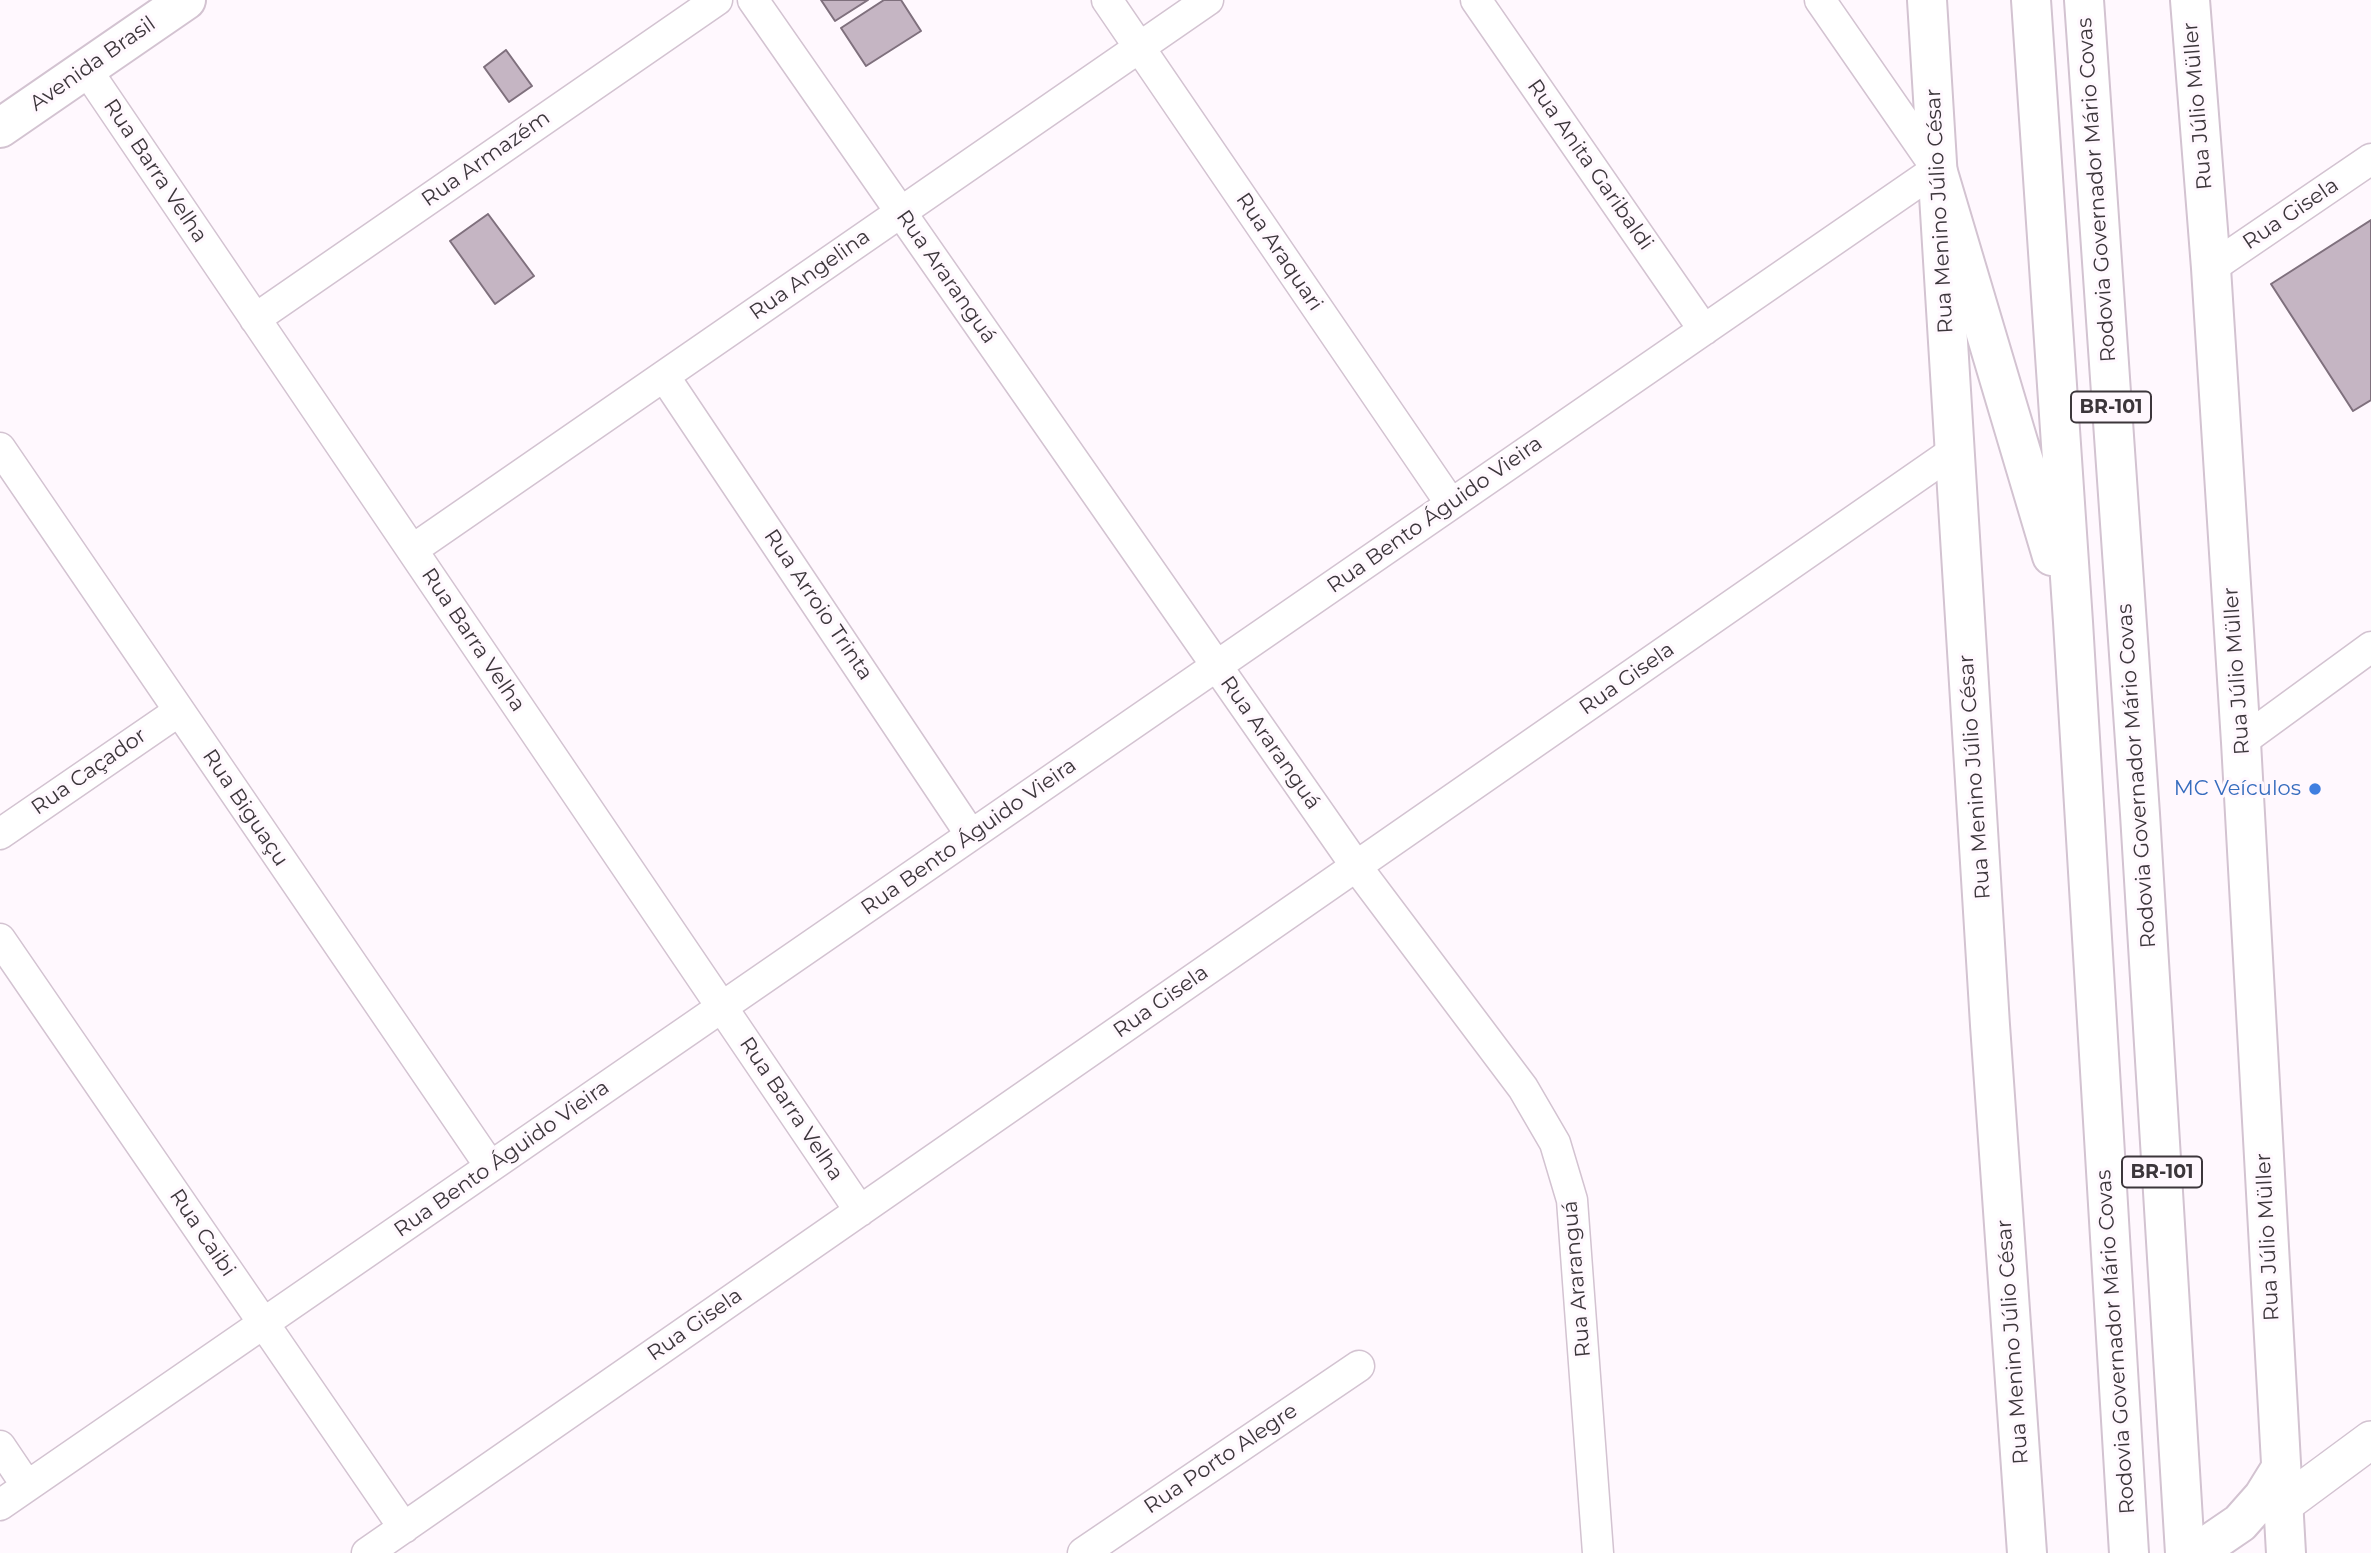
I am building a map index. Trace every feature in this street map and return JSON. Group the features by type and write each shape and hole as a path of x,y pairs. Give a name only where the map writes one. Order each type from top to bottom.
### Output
{"main road":[{"name":"Avenida Brasil","path":"0,128 186,0"},
{"name":"Rua Menino Júlio César","path":"1927,0 1990,1025 2027,1553"},
{"name":"Rodovia Governador Mário Covas","path":"2031,0 2073,622 2129,1553"},
{"name":"Rodovia Governador Mário Covas","path":"2084,0 2140,814 2198,1542"},
{"name":"Rua Júlio Müller","path":"2190,0 2211,268 2241,742 2286,1553"},
{"path":"1937,169 2073,622"},
{"path":"2198,1542 2263,1497 2281,1468"},
{"path":"2198,1542 2250,1536 2269,1542 2286,1553"}],"street":[{"name":"Rua Armazém","path":"255,319 717,0"},
{"name":"Rua Araranguá","path":"753,0 1356,866 1523,1088 1555,1143 1572,1200 1598,1553"},
{"name":"Rua Araquari","path":"1107,0 1451,504"},
{"name":"Rua Angelina","path":"412,550 1208,0"},
{"name":"Rua Anita Garibaldi","path":"1476,0 1704,330"},
{"path":"1820,0 1937,169"},
{"name":"Rua Barra Velha","path":"86,69 860,1211"},
{"name":"Rua Gisela","path":"2211,268 2371,159"},
{"name":"Rua Bento Águido Vieira","path":"0,1505 1937,169"},
{"name":"Rua Arroio Trinta","path":"664,376 971,835"},
{"name":"Rua Biguaçu","path":"0,448 11,487 178,711 491,1166"},
{"name":"Rua Gisela","path":"368,1553 1954,451"},
{"path":"2241,742 2371,647"},
{"name":"Rua Caçador","path":"0,834 178,711"},
{"name":"Rua Caibi","path":"0,939 404,1528"},
{"name":"Rua Porto Alegre","path":"1083,1553 1359,1366"},
{"path":"2283,1506 2371,1440"},
{"path":"0,1446 27,1486"}],"building":[{"path":"821,0 868,0 835,21"},
{"path":"884,0 901,0 921,31 866,66 841,28"},
{"path":"506,50 532,86 509,102 484,67"},
{"path":"488,214 534,276 495,304 450,241"},
{"path":"2371,220 2371,400 2353,411 2271,284"}],"place":[{"name":"MC Veículos","path":"2315,789"}]}
